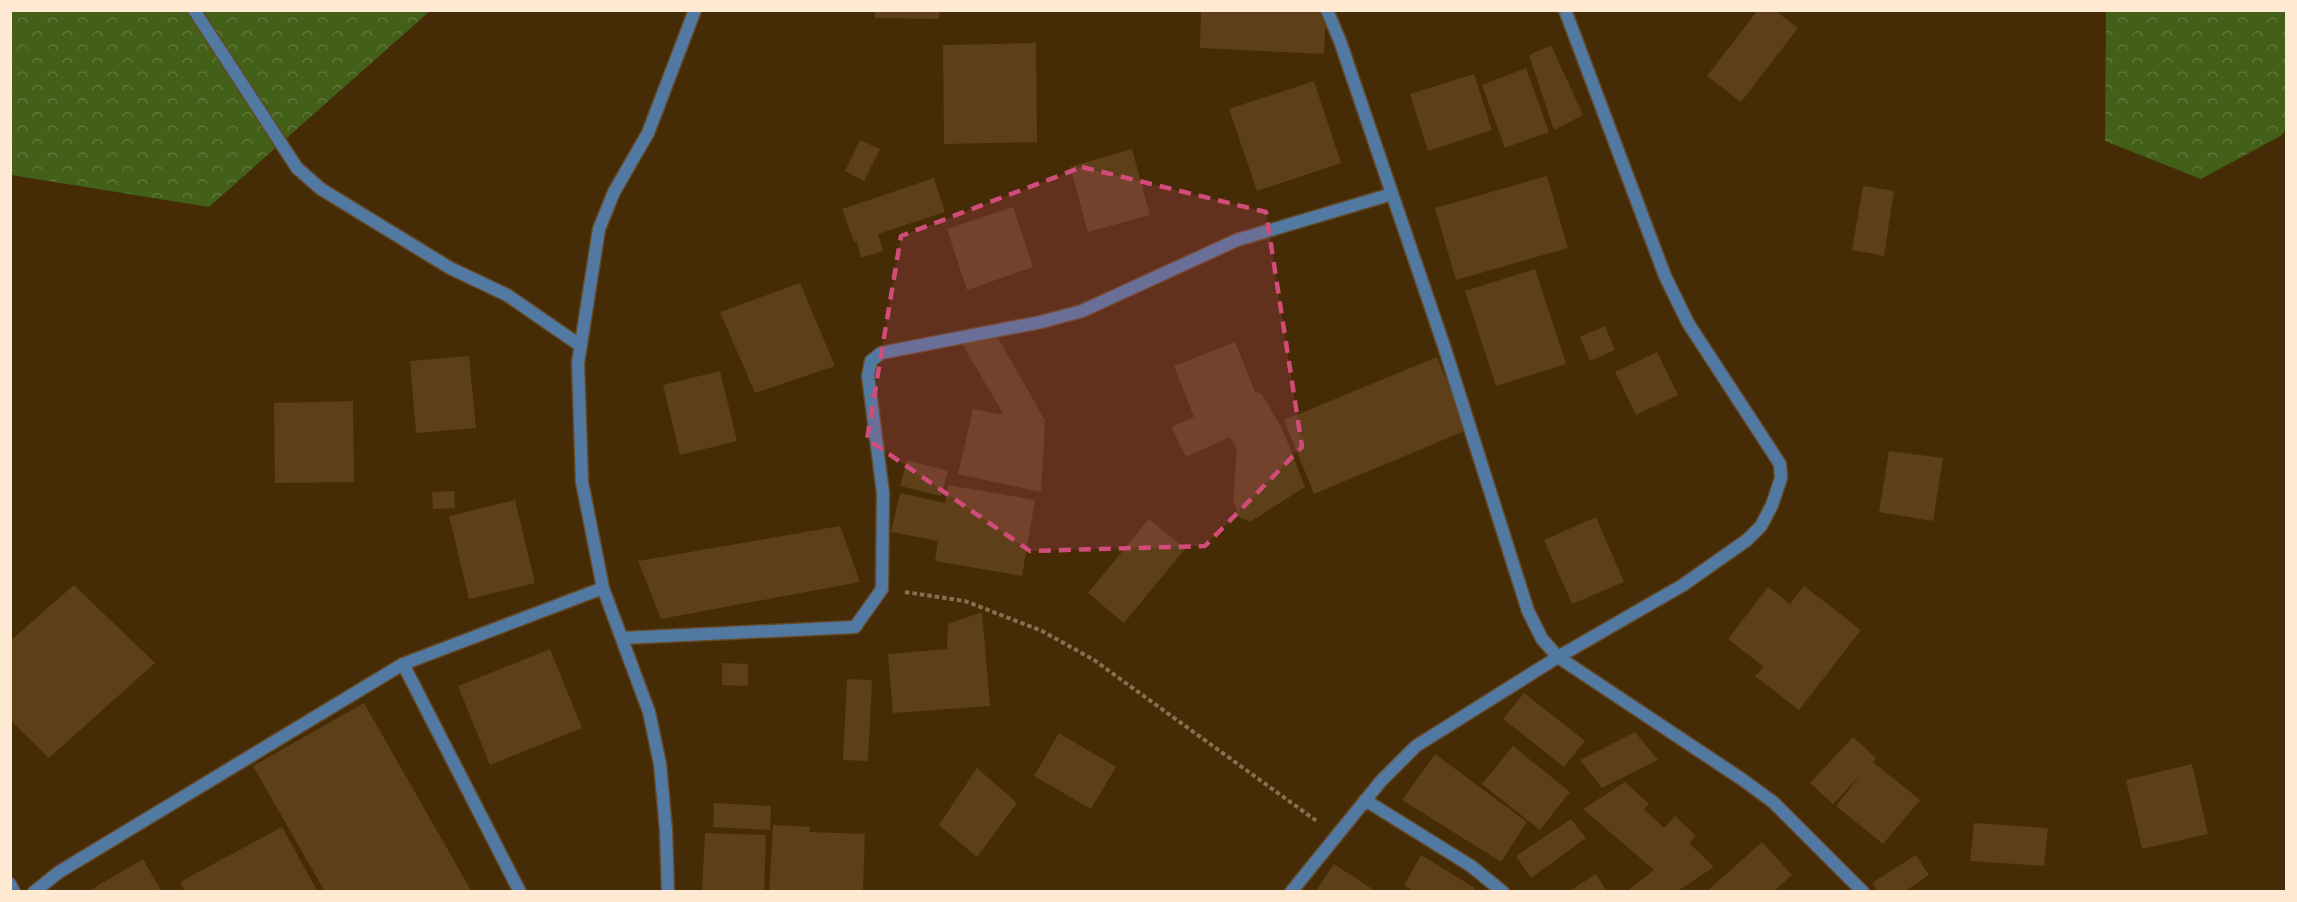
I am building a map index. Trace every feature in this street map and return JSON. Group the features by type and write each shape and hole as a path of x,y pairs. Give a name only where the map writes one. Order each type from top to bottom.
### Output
{"street":[{"path":"194,10 297,168 321,189 450,268 507,295 581,346"},
{"path":"669,891 660,764 649,712 603,588 582,482 578,363 600,229 614,192 648,133 695,10"},
{"path":"1328,10 1444,346 1528,611 1542,639 1558,657 1773,802 1863,891"},
{"path":"1291,891 1365,800 1416,746 1558,657 1683,585 1747,540 1761,526 1772,505 1781,478 1780,464 1688,323 1665,276 1565,10"},
{"path":"622,638 855,627 882,588 883,493 867,376 871,361 881,353 1041,322 1082,311 1237,240 1392,194"},
{"path":"34,891 59,872 404,664 603,588"},
{"path":"404,664 520,891"},
{"path":"1365,800 1471,866 1503,891"},
{"path":"10,885 14,891"}],"path":[{"path":"882,588 965,601 1042,631 1094,660 1335,835"}],"highlighted area":[{"path":"1082,167 1266,212 1302,447 1205,546 1030,551 867,439 901,236"}],"green space":[{"path":"10,11 430,11 209,207 11,175"},
{"path":"2106,11 2286,11 2286,129 2282,135 2201,179 2105,141"}],"building":[{"path":"875,10 940,10 939,19 875,18"},
{"path":"1201,10 1326,11 1324,54 1200,48"},
{"path":"1758,10 1774,10 1798,28 1741,102 1707,76"},
{"path":"1036,43 1037,142 944,144 943,45"},
{"path":"1551,45 1583,115 1554,130 1529,55"},
{"path":"1526,68 1549,132 1505,148 1482,85"},
{"path":"1474,74 1492,130 1428,151 1410,94"},
{"path":"1314,81 1341,163 1257,191 1229,109"},
{"path":"860,140 880,149 864,181 845,171"},
{"path":"1132,149 1150,215 1088,232 1070,167"},
{"path":"1547,176 1568,248 1456,280 1435,208"},
{"path":"934,178 945,212 878,234 883,251 861,258 857,241 854,242 842,209"},
{"path":"1863,186 1894,191 1884,256 1852,250"},
{"path":"1013,207 1033,267 967,290 947,229"},
{"path":"1535,269 1566,364 1496,386 1465,291"},
{"path":"800,283 835,366 755,393 720,312"},
{"path":"990,324 1046,422 1033,421 1045,423 1041,492 958,474 973,409 1004,415 961,342"},
{"path":"1605,326 1615,350 1590,361 1580,337"},
{"path":"1235,342 1255,392 1261,393 1282,428 1305,487 1250,522 1239,517 1233,500 1237,450 1230,437 1186,457 1171,427 1194,417 1174,366"},
{"path":"1657,352 1678,395 1636,415 1615,372"},
{"path":"469,356 476,428 416,433 410,361"},
{"path":"1437,357 1467,430 1314,494 1284,420"},
{"path":"720,371 737,441 680,455 663,385"},
{"path":"353,401 354,482 275,483 274,403"},
{"path":"1889,451 1943,458 1933,521 1879,512"},
{"path":"907,460 948,471 941,496 900,486"},
{"path":"948,485 1035,500 1022,576 935,561 938,541 891,532 900,493 945,503"},
{"path":"454,491 455,508 433,509 432,492"},
{"path":"515,500 535,583 469,599 449,516"},
{"path":"1596,517 1624,582 1572,604 1544,540"},
{"path":"1149,519 1185,549 1124,623 1088,593"},
{"path":"840,526 860,582 661,619 638,561"},
{"path":"74,585 155,663 49,758 10,720 10,641"},
{"path":"1804,586 1861,630 1799,710 1755,676 1764,667 1728,639 1768,587 1790,604"},
{"path":"982,612 990,706 893,713 888,654 947,649 948,624"},
{"path":"550,649 582,728 490,765 458,686"},
{"path":"722,663 748,664 748,686 722,685"},
{"path":"847,679 872,680 868,761 843,760"},
{"path":"1524,693 1585,741 1564,767 1503,719"},
{"path":"364,703 472,892 325,892 253,766"},
{"path":"1635,732 1658,760 1602,788 1580,760"},
{"path":"1059,733 1116,767 1091,809 1034,776"},
{"path":"1853,737 1876,758 1873,762 1920,800 1883,844 1836,806 1862,773 1833,804 1810,783"},
{"path":"1513,746 1570,792 1540,830 1482,784"},
{"path":"1435,754 1527,822 1501,862 1402,800"},
{"path":"2192,764 2208,834 2142,849 2126,780"},
{"path":"977,768 1017,803 977,857 939,825"},
{"path":"1625,782 1649,804 1644,809 1664,828 1675,816 1696,836 1689,843 1714,867 1676,892 1626,892 1654,870 1583,809"},
{"path":"714,803 771,806 770,830 713,827"},
{"path":"1571,819 1586,838 1531,878 1516,856"},
{"path":"1974,823 2048,828 2044,866 1970,861"},
{"path":"773,825 810,827 809,832 865,834 863,892 769,892"},
{"path":"282,827 318,892 185,892 180,882"},
{"path":"705,833 766,835 764,892 702,892"},
{"path":"1762,842 1792,875 1773,892 1706,892"},
{"path":"1421,855 1475,888 1473,892 1415,892 1404,885"},
{"path":"1916,855 1929,875 1904,892 1878,892 1872,883"},
{"path":"143,859 162,892 87,892"},
{"path":"1334,864 1377,892 1315,892"},
{"path":"1596,874 1607,892 1568,892"}]}
